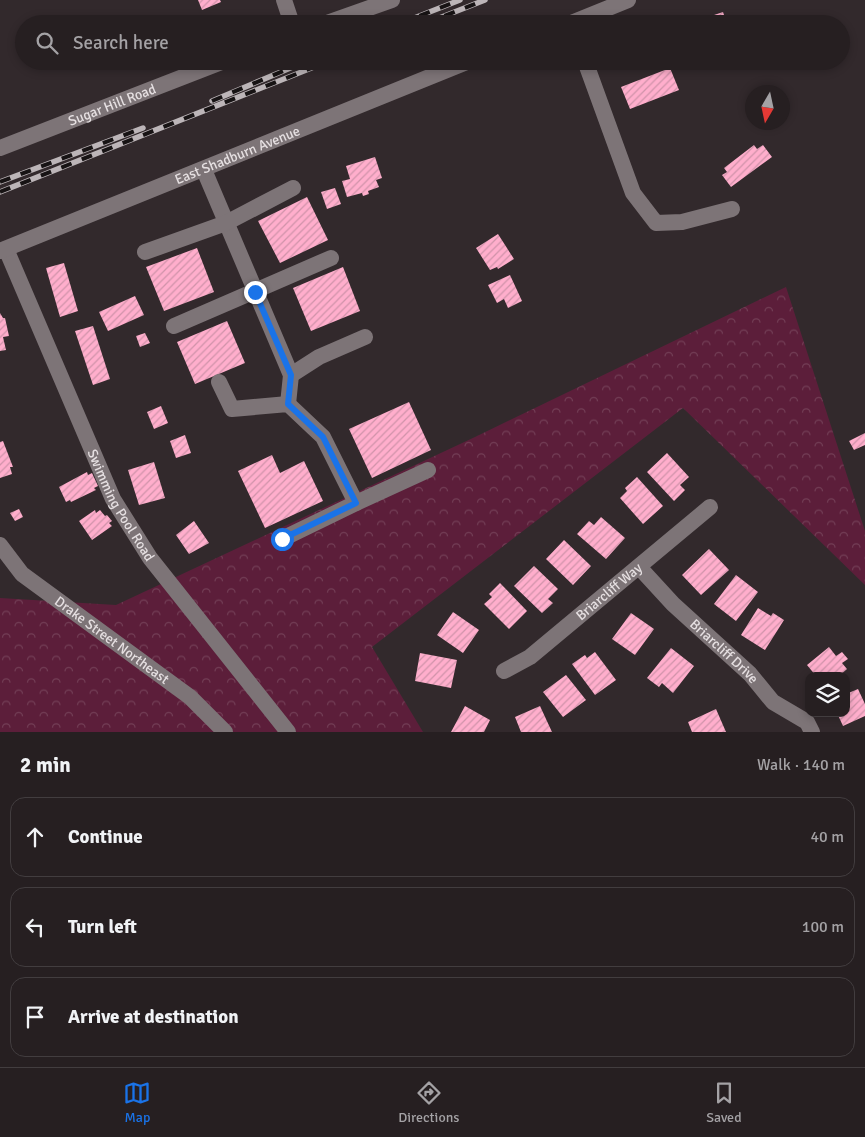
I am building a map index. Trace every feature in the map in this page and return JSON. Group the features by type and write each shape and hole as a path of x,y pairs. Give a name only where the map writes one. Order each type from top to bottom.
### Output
{"street":[{"path":"284,0 289,15"},
{"path":"350,15 392,0"},
{"path":"591,15 628,0"},
{"name":"Sugar Hill Road","path":"0,148 201,70"},
{"name":"East Shadburn Avenue","path":"3,250 448,70"},
{"path":"588,70 633,193 656,223 682,222 732,209"},
{"path":"204,170 291,375 288,404"},
{"path":"145,252 226,223 293,188"},
{"name":"Swimming Pool Road","path":"3,250 112,499 150,558 288,732"},
{"path":"174,326 331,258"},
{"path":"291,375 318,357 365,337"},
{"path":"219,382 232,409 288,404 323,437 356,503"},
{"path":"282,539 428,470"},
{"name":"Briarcliff Way","path":"504,671 530,657 710,507"},
{"name":"Drake Street Northeast","path":"0,545 22,574 190,697 225,732"},
{"name":"Briarcliff Drive","path":"639,567 673,604 750,674 773,702 807,722 812,732"}],"green space":[{"path":"786,287 865,531 865,585 683,408 372,647 423,732 0,732 0,598 116,605 475,437"}],"building":[{"path":"198,0 220,0 221,2 202,10"},
{"path":"665,70 671,70 679,90 630,109 621,87"},
{"path":"754,145 757,149 763,145 772,157 731,187 722,175 727,172 724,168"},
{"path":"375,157 382,178 376,180 379,187 368,191 369,194 363,196 362,193 347,197 342,181 350,179 346,166"},
{"path":"335,188 341,204 327,209 321,192"},
{"path":"307,197 328,240 280,263 258,221"},
{"path":"498,234 514,259 498,269 497,267 490,270 476,248"},
{"path":"197,248 214,292 164,311 146,267"},
{"path":"64,263 78,311 60,317 46,268"},
{"path":"343,267 360,311 311,331 293,288"},
{"path":"510,275 522,301 508,308 504,299 497,303 488,285"},
{"path":"135,296 144,315 108,331 99,312"},
{"path":"0,313 5,318 9,336 3,337 6,350 0,351"},
{"path":"227,321 245,363 195,384 177,342"},
{"path":"93,326 110,379 93,385 75,331"},
{"path":"145,333 150,343 140,347 136,336"},
{"path":"409,402 431,450 372,478 349,429"},
{"path":"161,406 168,423 154,429 147,412"},
{"path":"865,433 865,445 854,450 849,441"},
{"path":"185,435 191,453 176,458 170,441"},
{"path":"3,441 13,467 10,467 12,474 0,478 0,442"},
{"path":"667,453 689,477 680,485 685,490 674,501 647,472"},
{"path":"272,455 280,473 304,461 323,501 265,528 238,471"},
{"path":"154,462 165,498 139,505 128,470"},
{"path":"87,472 88,475 92,473 98,486 94,488 96,490 71,502 70,500 66,502 59,487"},
{"path":"637,477 663,506 643,524 620,498 627,491 625,488"},
{"path":"19,509 23,517 15,521 10,513"},
{"path":"95,510 96,513 100,510 105,516 107,515 112,521 109,523 112,526 92,540 79,521"},
{"path":"601,517 625,538 606,559 577,534 589,521 594,525"},
{"path":"194,521 209,543 189,554 176,535"},
{"path":"564,540 591,566 573,585 546,559"},
{"path":"709,549 729,570 701,595 682,575"},
{"path":"534,566 558,589 548,599 553,603 542,613 514,586"},
{"path":"736,575 758,592 736,621 714,604"},
{"path":"500,583 527,611 509,629 484,604 492,597 489,594"},
{"path":"758,608 771,616 773,613 784,620 765,650 741,635"},
{"path":"453,612 479,630 463,653 437,635"},
{"path":"631,613 654,629 635,655 612,639"},
{"path":"829,647 836,656 842,652 848,659 842,663 847,669 844,672 813,672 807,665"},
{"path":"671,648 694,666 673,693 662,683 659,687 647,678"},
{"path":"595,652 616,680 595,695 572,664 585,655 587,658"},
{"path":"420,653 457,660 451,688 415,681"},
{"path":"566,675 586,700 563,717 543,692"},
{"path":"858,689 865,704 865,716 843,726 839,717 850,717 850,692"},
{"path":"465,706 490,720 484,732 451,732"},
{"path":"540,706 552,732 521,732 515,717"},
{"path":"716,709 726,732 692,732 688,722"}],"railway":[{"path":"422,15 460,0"},
{"path":"447,15 485,0"},
{"path":"212,101 286,70"},
{"path":"0,192 306,70"},
{"path":"0,182 143,128"}],"route":[{"path":"255,292 291,375 288,404 323,437 356,503 282,539"}]}
